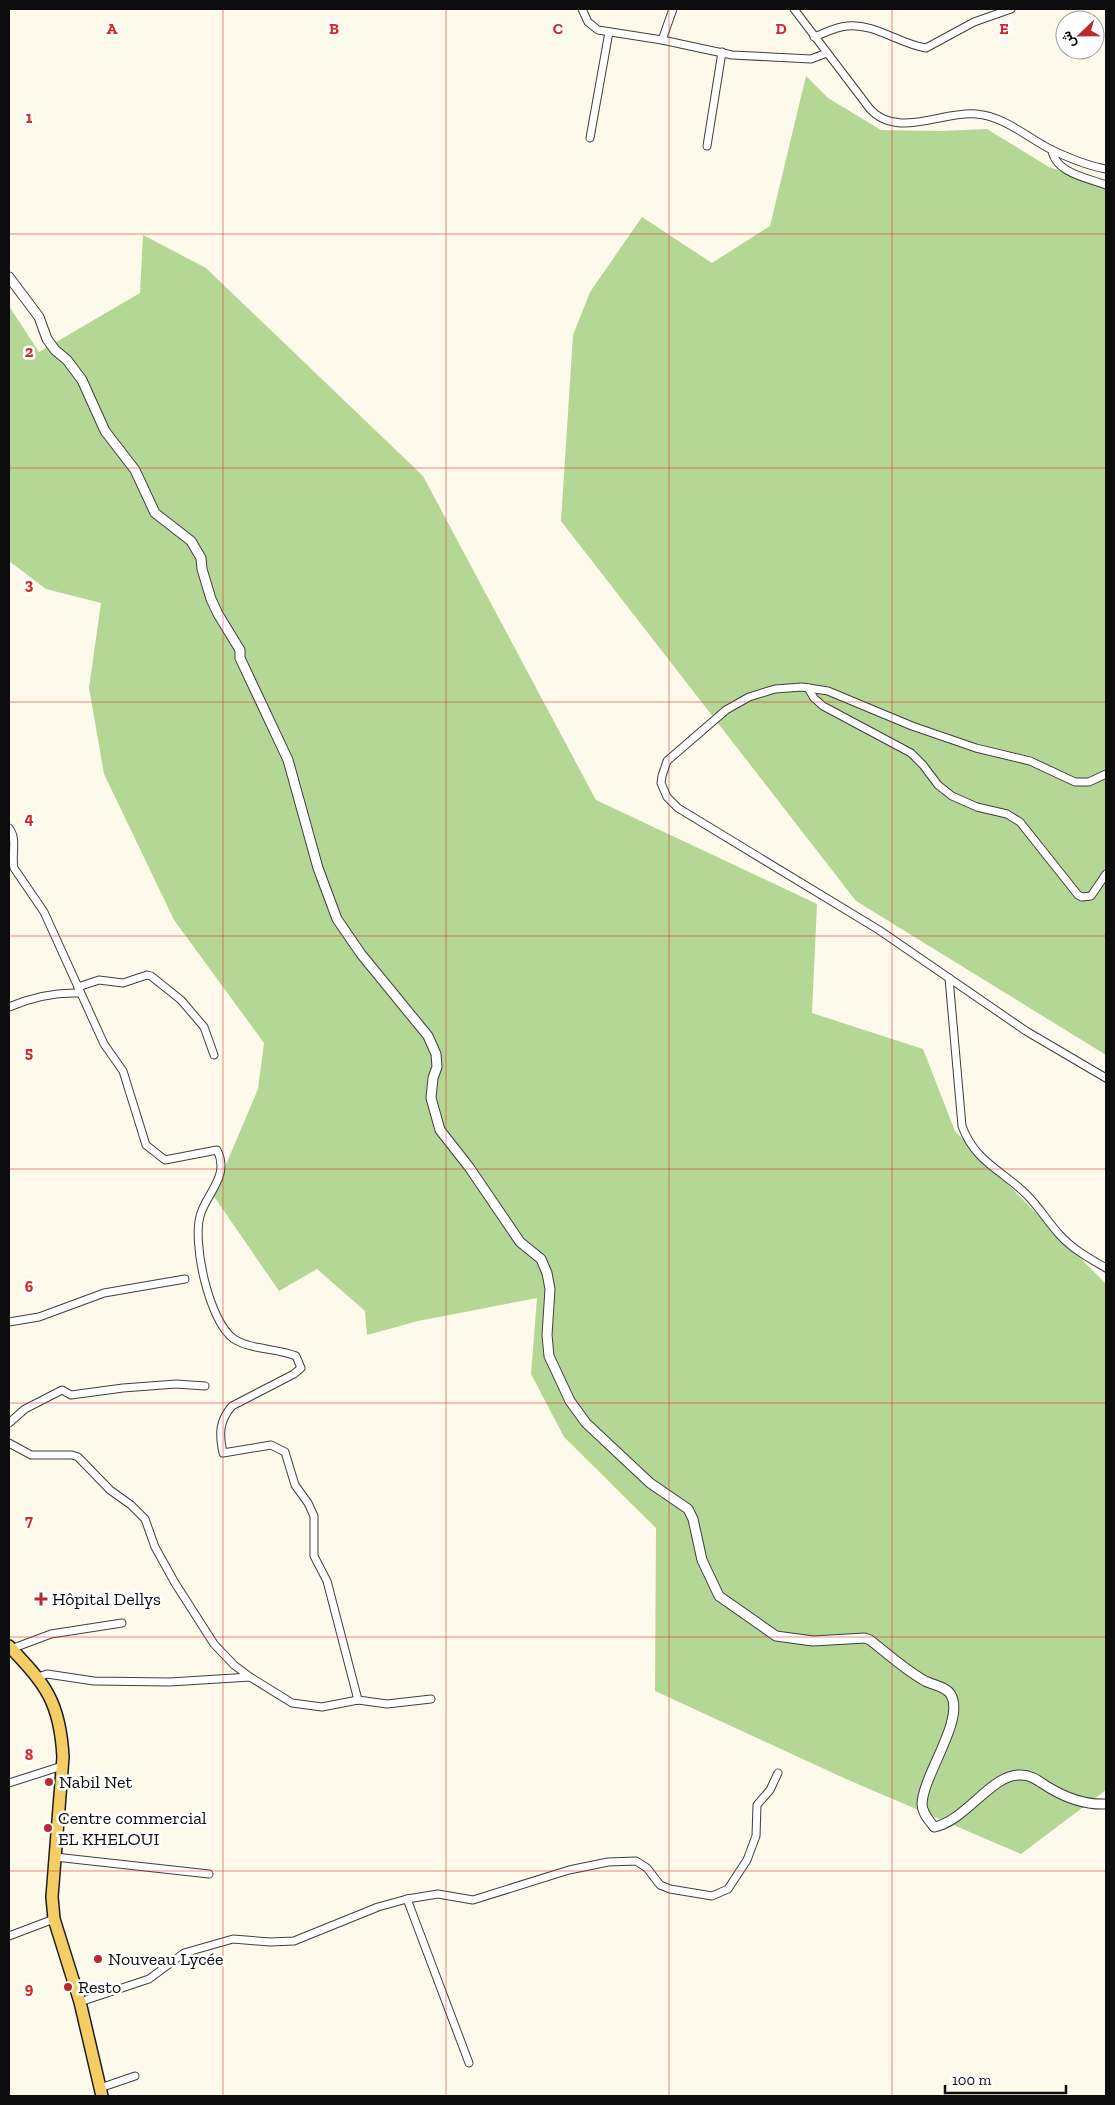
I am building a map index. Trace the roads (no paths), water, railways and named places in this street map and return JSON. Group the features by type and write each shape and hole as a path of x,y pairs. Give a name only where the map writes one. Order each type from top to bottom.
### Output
{"main road":[{"path":"10,1648 38,1677 56,1712 62,1740 62,1766 52,1897 54,1918 80,2002 101,2092"}],"street":[{"path":"582,9 584,17 598,30 662,40 732,55 811,59 827,53"},
{"path":"662,40 673,9"},
{"path":"794,9 870,109 882,120 898,124 962,114 988,115 1052,150 1106,169"},
{"path":"814,37 834,28 848,26 868,28 917,47 926,48 974,22 1011,9"},
{"path":"590,138 609,32"},
{"path":"707,146 722,52"},
{"path":"1052,150 1055,160 1061,167 1106,185"},
{"path":"9,277 39,318 47,339 55,350 67,360 82,380 104,431 135,470 155,512 191,541 201,558 202,569 212,599 240,650 240,658 288,760 318,868 337,919 361,954 428,1036 436,1054 437,1067 433,1078 431,1098 440,1130 469,1167 520,1242 541,1260 547,1273 550,1289 546,1335 550,1356 561,1385 586,1423 650,1483 688,1509 693,1519 702,1560 719,1596 776,1636 813,1641 865,1638 870,1640 907,1670 936,1686 944,1688 951,1694 955,1706 953,1717 946,1740 929,1777 922,1805 926,1817 934,1827 945,1825 1006,1778 1020,1774 1034,1778 1076,1801 1106,1804"},
{"path":"808,688 814,698 823,706 911,753 938,785 952,796 977,807 1007,814 1020,822 1078,895 1082,897 1091,896 1106,874"},
{"path":"1106,774 1089,782 1075,782 1030,761 976,748 912,726 828,691 808,688 775,689 749,697 726,710 667,762 661,783 666,797 678,808 879,930 1026,1031 1106,1078"},
{"path":"9,828 14,837 12,860 14,868 44,912 104,1044 123,1071 146,1145 165,1160 217,1150 221,1156 219,1182 200,1213 197,1232 198,1250 205,1283 216,1314 231,1337 248,1345 284,1351 296,1356 301,1368 294,1374 232,1406 224,1414 220,1424 220,1439 223,1453 271,1445 286,1452 295,1485 308,1503 314,1516 314,1556 326,1581 358,1700"},
{"path":"9,1007 33,997 79,990 99,980 123,983 147,975 151,976 182,1000 204,1027 214,1055"},
{"path":"949,978 962,1126 968,1142 979,1155 1028,1196 1060,1235 1074,1248 1106,1268"},
{"path":"9,1322 38,1317 104,1293 185,1279"},
{"path":"9,1423 25,1409 62,1390 71,1394 176,1384 204,1386"},
{"path":"9,1443 32,1455 72,1455 78,1457 110,1490 139,1511 145,1519 156,1547 175,1583 214,1644 234,1665 292,1703 322,1706 358,1700 387,1704 431,1699"},
{"path":"10,1648 51,1634 122,1623"},
{"path":"38,1677 47,1674 94,1681 160,1682 250,1677"},
{"path":"9,1783 62,1766"},
{"path":"80,2002 149,1979 184,1953 233,1939 270,1942 294,1941 378,1907 407,1899 438,1894 473,1900 570,1870 608,1862 636,1861 647,1868 660,1885 670,1889 712,1896 728,1889 747,1860 756,1836 757,1804 770,1790 778,1773"},
{"path":"56,1857 209,1874"},
{"path":"407,1899 469,2063"},
{"path":"9,1936 54,1918"},
{"path":"101,2092 135,2076"}],"place":[{"name":"Hôpital Dellys","path":"41,1599"},
{"name":"Nabil Net","path":"49,1782"},
{"name":"Centre commercial EL KHELOUI","path":"48,1828"},
{"name":"Nouveau Lycée","path":"98,1959"},
{"name":"Resto","path":"68,1987"}]}
